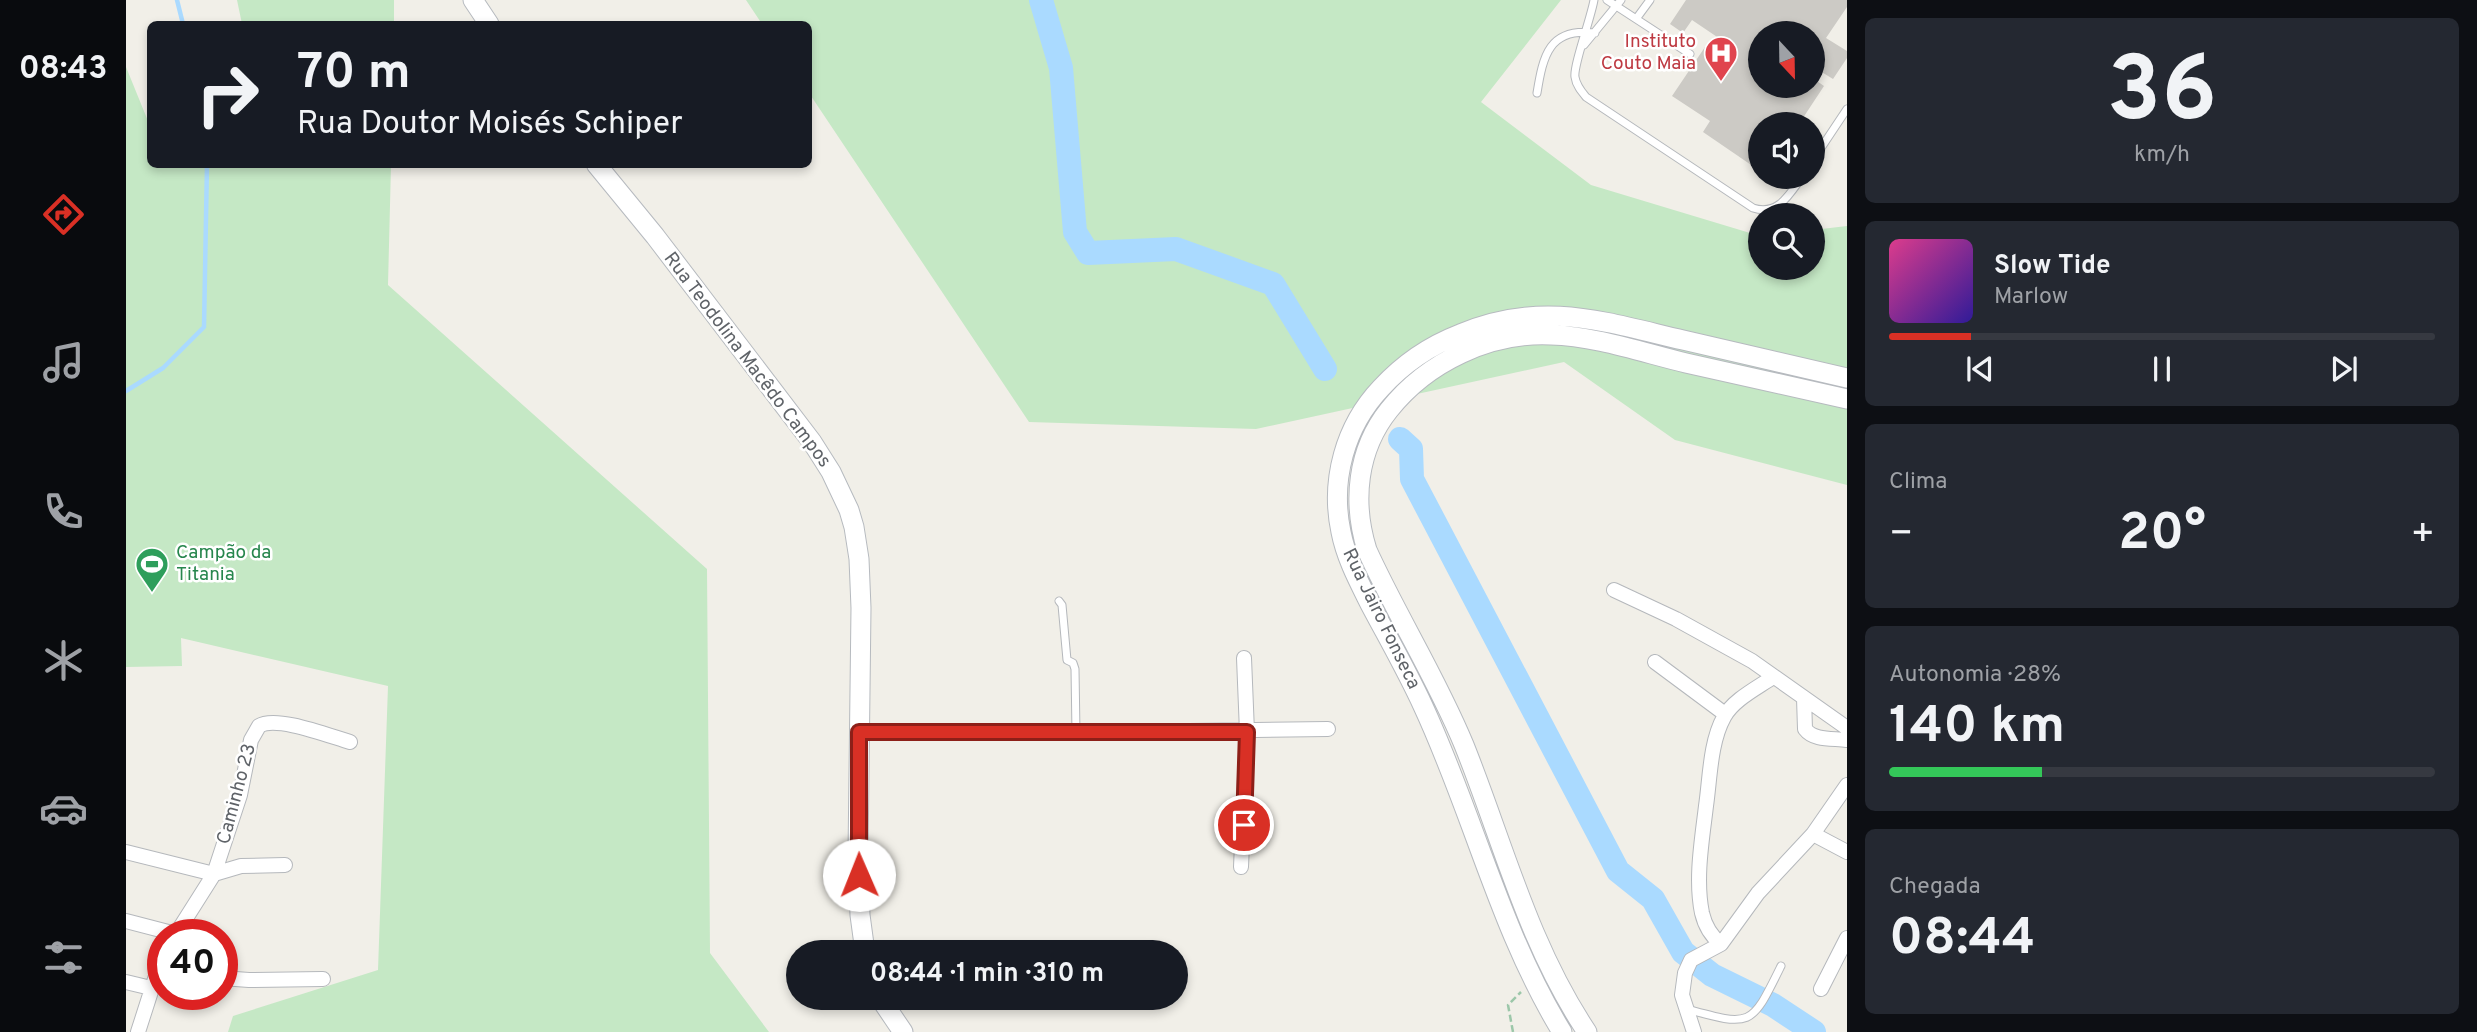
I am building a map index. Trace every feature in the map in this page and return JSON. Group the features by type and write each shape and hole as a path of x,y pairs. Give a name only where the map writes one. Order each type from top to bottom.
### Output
{"main road":[{"path":"473,0 487,21"},
{"name":"Rua Teodolina Macêdo Campos","path":"599,168 812,442 845,500 854,527 862,608 858,855 863,940"},
{"name":"Rua Jairo Fonseca","path":"1562,1032 1533,980 1423,705 1345,550 1339,520 1339,476 1345,447 1355,424 1363,407 1388,380 1420,354 1468,330 1521,316 1589,319 1847,378"},
{"name":"Rua Jairo Fonseca","path":"1587,1032 1555,977 1529,920 1464,745 1443,697 1367,550 1360,529 1357,506 1364,456 1375,431 1403,393 1430,371 1473,348 1521,335 1551,334 1595,342 1847,399"},
{"path":"888,1010 903,1032"}],"street":[{"path":"1614,590 1676,619 1752,662 1847,728"},
{"path":"1241,867 1247,732 1244,658"},
{"path":"1655,662 1725,714"},
{"path":"1721,944 1713,938 1706,925 1700,891 1702,831 1711,760 1725,714 1773,677"},
{"path":"1804,698 1807,733 1812,737 1847,740"},
{"name":"Caminho 23","path":"214,874 240,795 251,740 258,726 270,722 350,742"},
{"path":"859,732 1247,732 1328,729"},
{"path":"1694,1032 1682,995 1685,973 1691,960 1721,944 1758,893 1813,834 1847,785"},
{"path":"1813,834 1847,852"},
{"path":"126,852 214,874 241,866 285,865"},
{"path":"186,919 214,874"},
{"path":"126,921 147,926"},
{"path":"1821,989 1847,938"},
{"path":"238,979 323,979"},
{"path":"126,982 147,987"},
{"path":"138,1032 147,1002"}],"lane":[{"path":"1591,33 1594,0"},
{"path":"1606,0 1619,3 1636,19 1690,54"},
{"path":"1636,19 1650,0"},
{"path":"1619,3 1591,33 1583,47 1574,77 1586,97 1746,204 1761,211 1776,207 1793,189"},
{"path":"1537,93 1540,71 1552,44 1562,36 1575,32 1591,33"},
{"path":"1825,142 1847,109"},
{"path":"1059,601 1062,606 1067,660 1073,663 1075,669 1076,733"},
{"path":"1685,1009 1727,1020 1741,1020 1759,1008 1782,966"}],"path":[{"path":"1513,1032 1508,1005 1533,980"}],"green space":[{"path":"237,0 394,0 394,21 241,21"},
{"path":"746,0 1561,0 1481,102 1591,185 1748,232 1748,280 1825,280 1825,229 1847,226 1847,485 1675,440 1564,362 1256,429 1029,422 812,97 812,21 760,21"},
{"path":"126,67 147,119 147,168 391,168 388,285 707,569 710,953 769,1032 228,1032 233,1016 378,970 388,686 181,638 182,666 126,667"}],"building":[{"name":"Instituto Couto Maia","path":"1686,0 1847,0 1847,7 1826,38 1847,51 1847,58 1833,79 1825,74 1825,21 1748,21 1748,98 1816,98 1807,112 1748,112 1748,163 1703,132 1710,121 1672,96 1705,47 1724,60 1732,47 1692,20 1683,33 1670,24"}],"waterway":[{"path":"177,0 182,21"},
{"path":"1041,0 1061,68 1075,232 1088,253 1176,249 1273,284 1325,369"},
{"path":"126,391 163,368 204,327 207,168"},
{"path":"1400,439 1411,449 1412,479 1618,871 1653,899 1683,952 1712,975 1773,1005 1814,1032"}],"place":[{"name":"Instituto Couto Maia","path":"1721,83"},
{"name":"Campão da Titania","path":"152,594"}],"route":[{"path":"859,875 859,732 1247,732 1244,825"}]}
